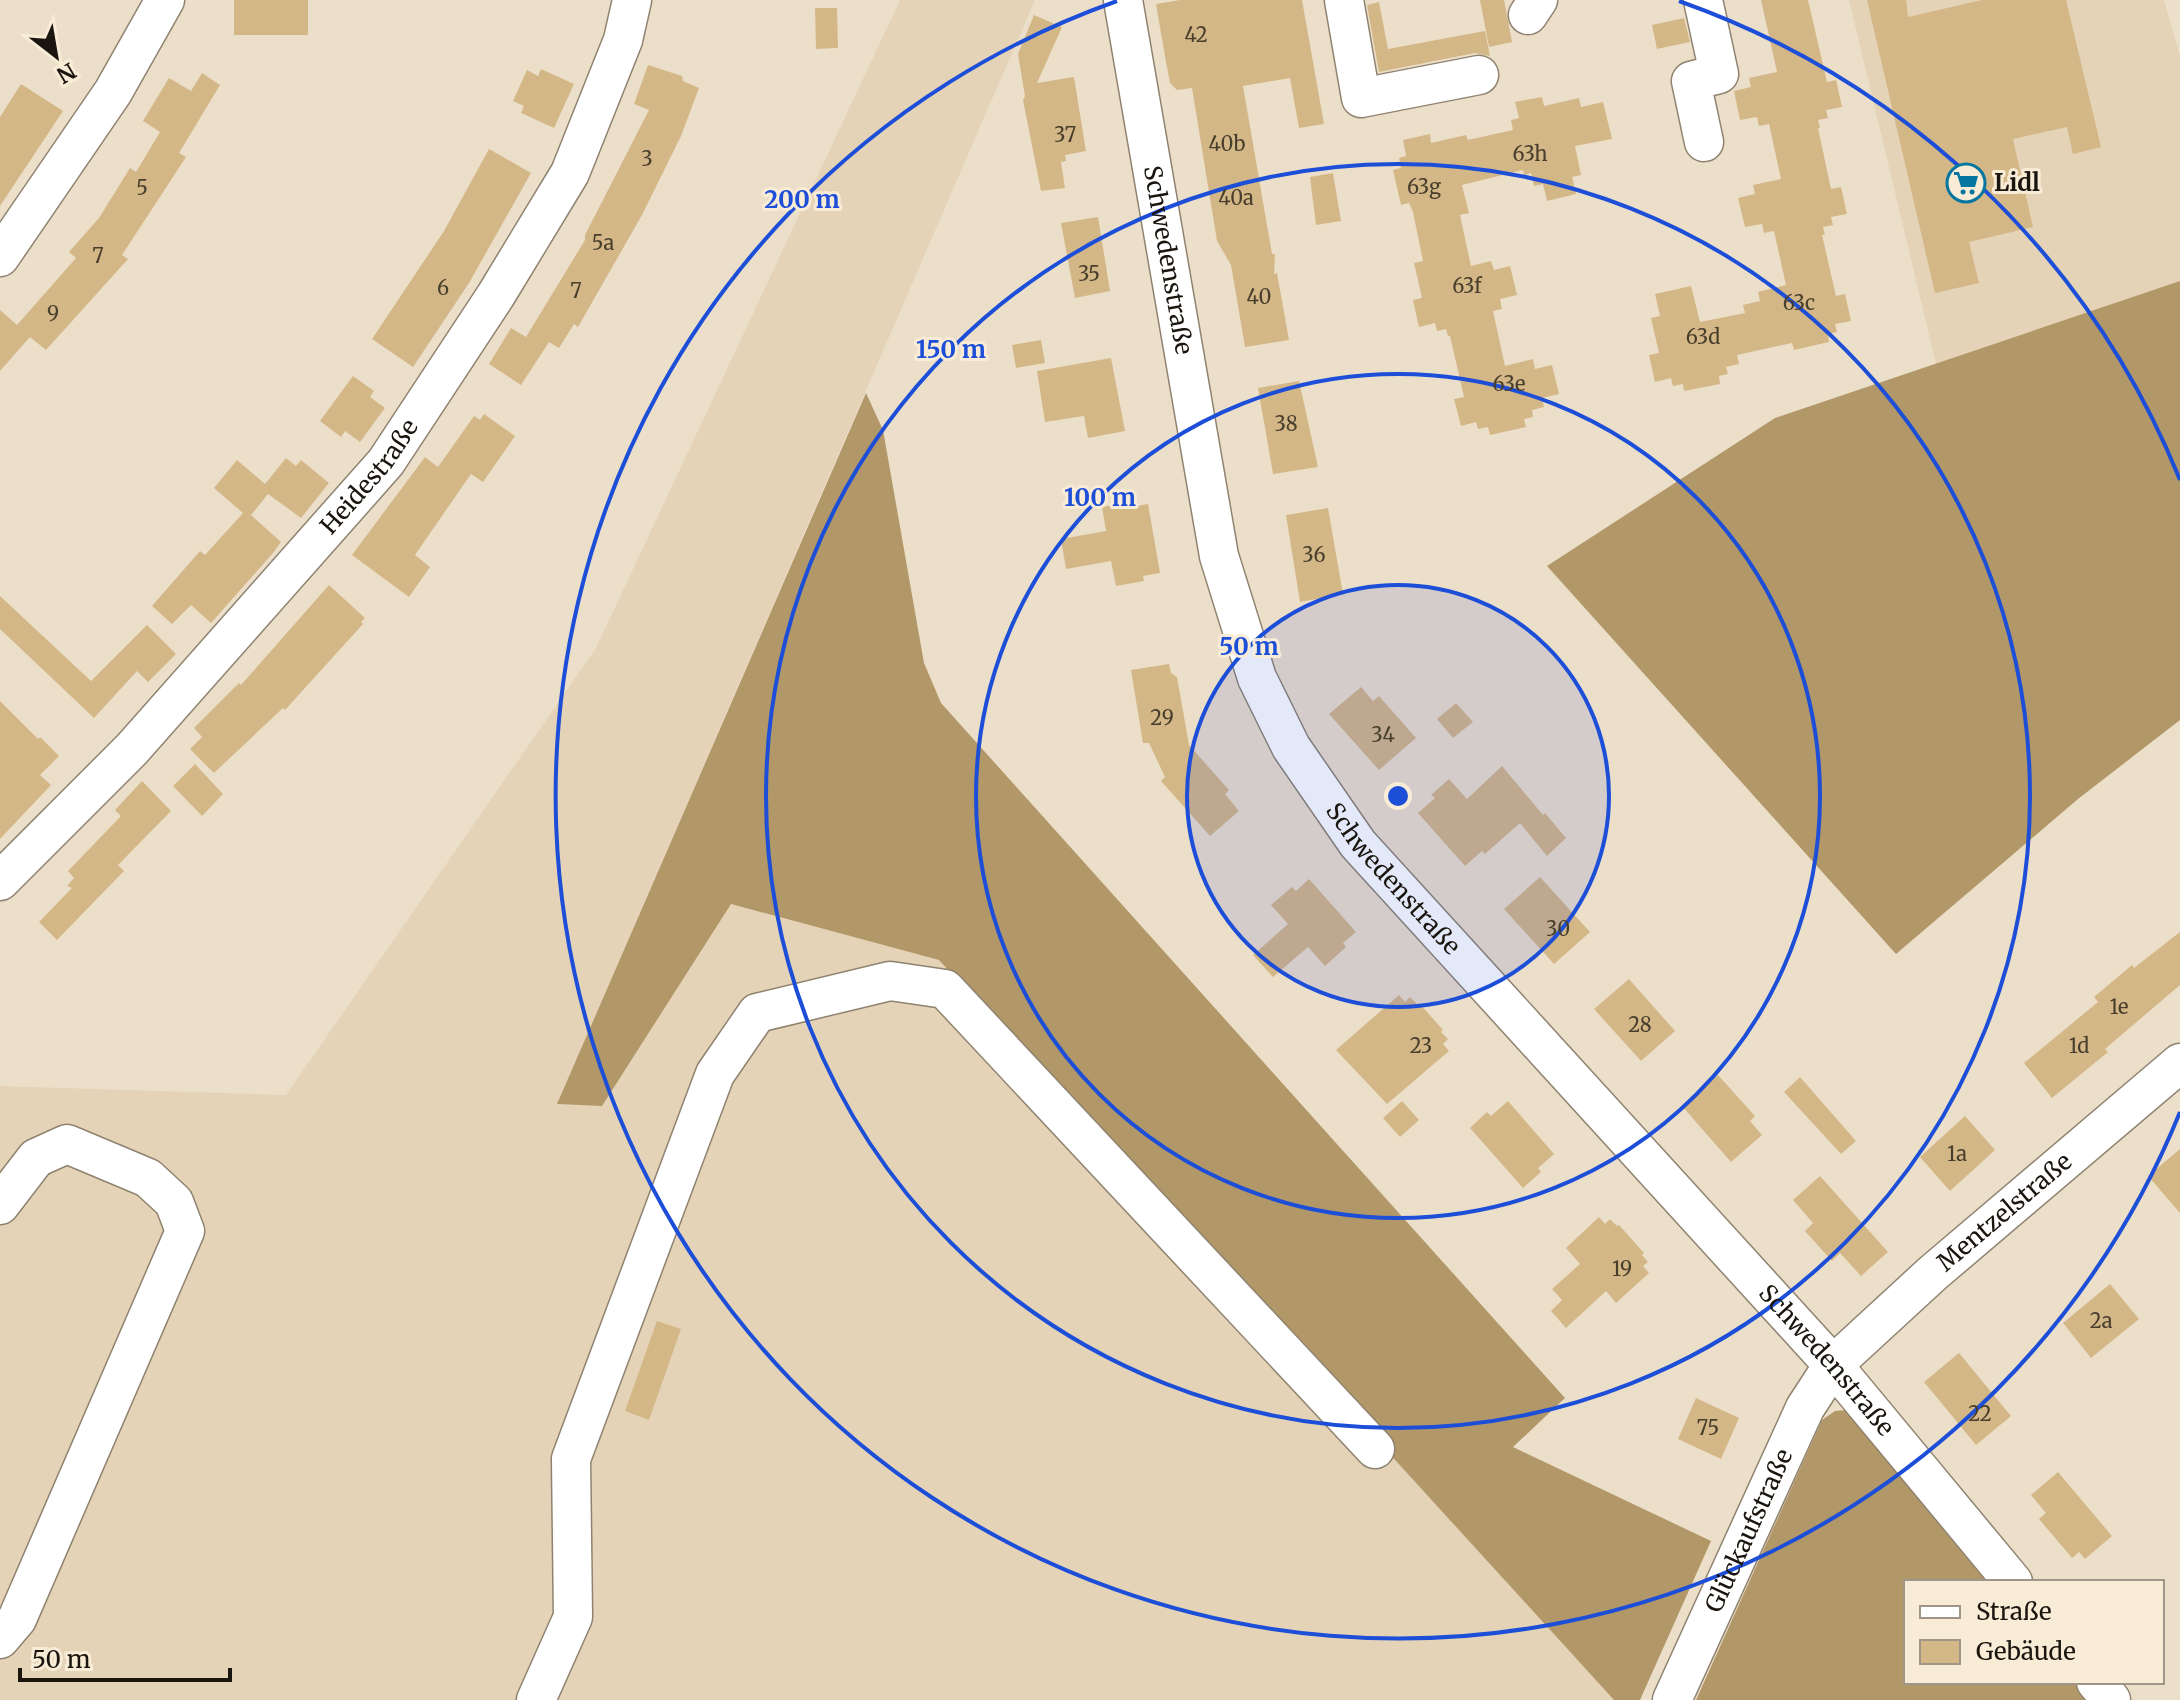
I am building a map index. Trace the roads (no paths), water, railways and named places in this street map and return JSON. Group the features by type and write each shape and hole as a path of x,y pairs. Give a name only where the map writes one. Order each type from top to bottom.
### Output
{"street":[{"path":"0,257 113,92 165,0"},
{"name":"Heidestraße","path":"0,881 132,749 386,462 496,295 570,173 623,40 632,0"},
{"name":"Schwedenstraße","path":"1123,0 1219,556 1246,647 1275,717 1309,775 1358,844 1833,1365 2011,1580"},
{"path":"1344,0 1361,98 1479,75"},
{"path":"1703,0 1719,74 1691,81 1704,142"},
{"path":"536,1700 573,1617 571,1459 715,1074 757,1013 890,981 945,989 1375,1449"},
{"name":"Mentzelstraße","path":"1833,1365 1933,1273 2180,1063"},
{"path":"0,1205 36,1158 67,1144 148,1178 174,1202 185,1231 17,1619 0,1639"},
{"name":"Glückaufstraße","path":"1672,1700 1805,1408 1833,1365"},
{"path":"2098,1684 2111,1700"}],"place":[{"name":"Lidl","path":"1966,183"}]}
